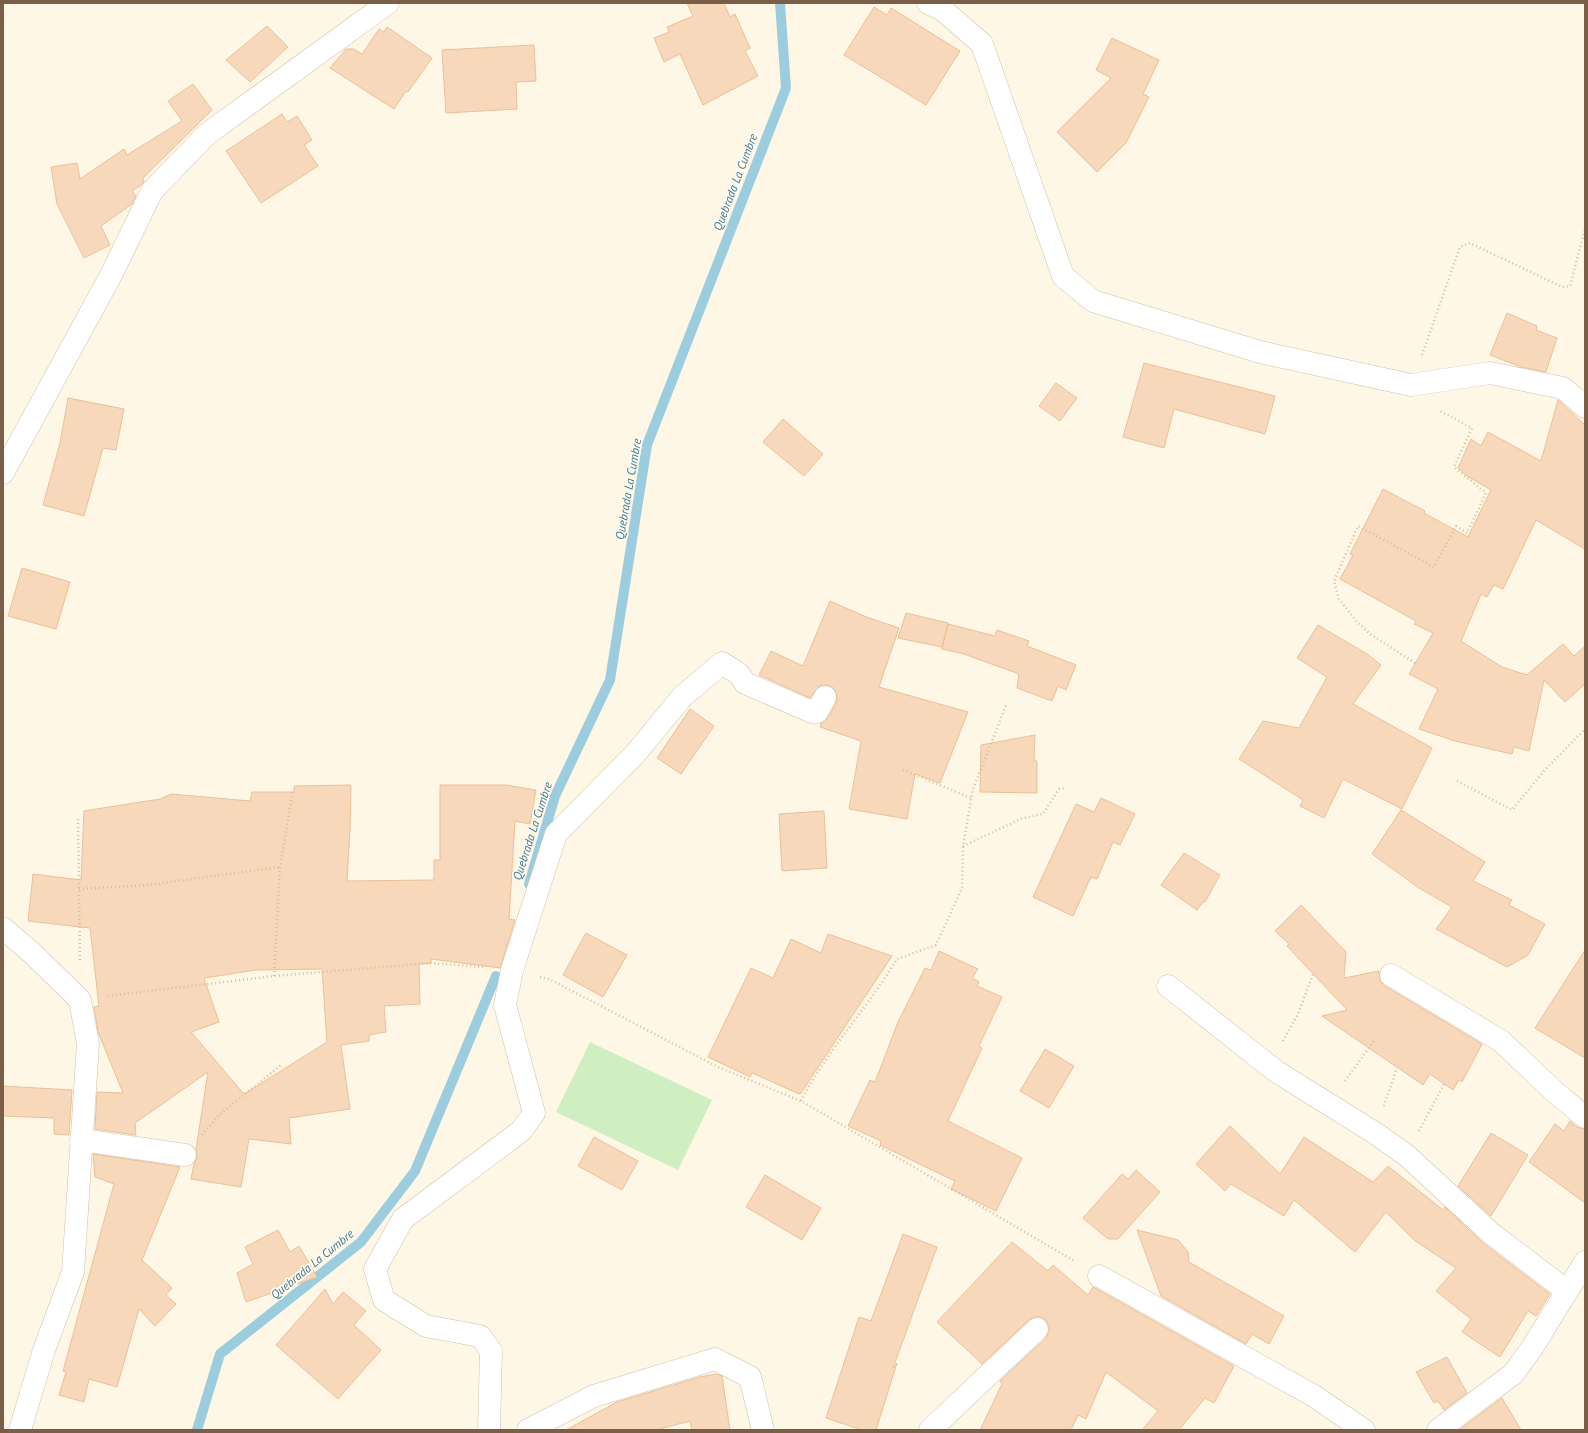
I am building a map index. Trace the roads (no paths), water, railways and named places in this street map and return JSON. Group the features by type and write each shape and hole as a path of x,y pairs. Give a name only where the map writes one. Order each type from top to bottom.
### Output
{"street":[{"path":"3,473 110,277 152,191 207,134 388,3"},
{"path":"928,3 943,10 982,44 1063,276 1093,301 1260,352 1411,385 1490,373 1563,388 1585,407"},
{"path":"489,1430 491,1351 480,1336 426,1326 384,1300 375,1269 403,1219 521,1131 534,1113 505,1005 512,970 556,834 636,753 682,697 722,663 739,674 745,683 812,712 817,712 825,697"},
{"path":"3,928 32,953 80,1000 88,1044 73,1272 44,1350 20,1430"},
{"path":"1391,976 1501,1041 1556,1093 1585,1117"},
{"path":"1168,986 1268,1066 1375,1133 1406,1155 1492,1234 1567,1292"},
{"path":"82,1140 185,1154"},
{"path":"1438,1430 1513,1374 1532,1348 1585,1262"},
{"path":"1099,1276 1314,1396 1364,1430"},
{"path":"930,1430 1037,1329"},
{"path":"528,1430 594,1396 715,1359 750,1377 763,1430"}],"waterway":[{"name":"Quebrada La Cumbre","path":"529,884 555,796 610,680 647,445 786,88 780,3"},
{"name":"Quebrada La Cumbre","path":"197,1430 220,1354 361,1242 415,1171 496,976"}]}
